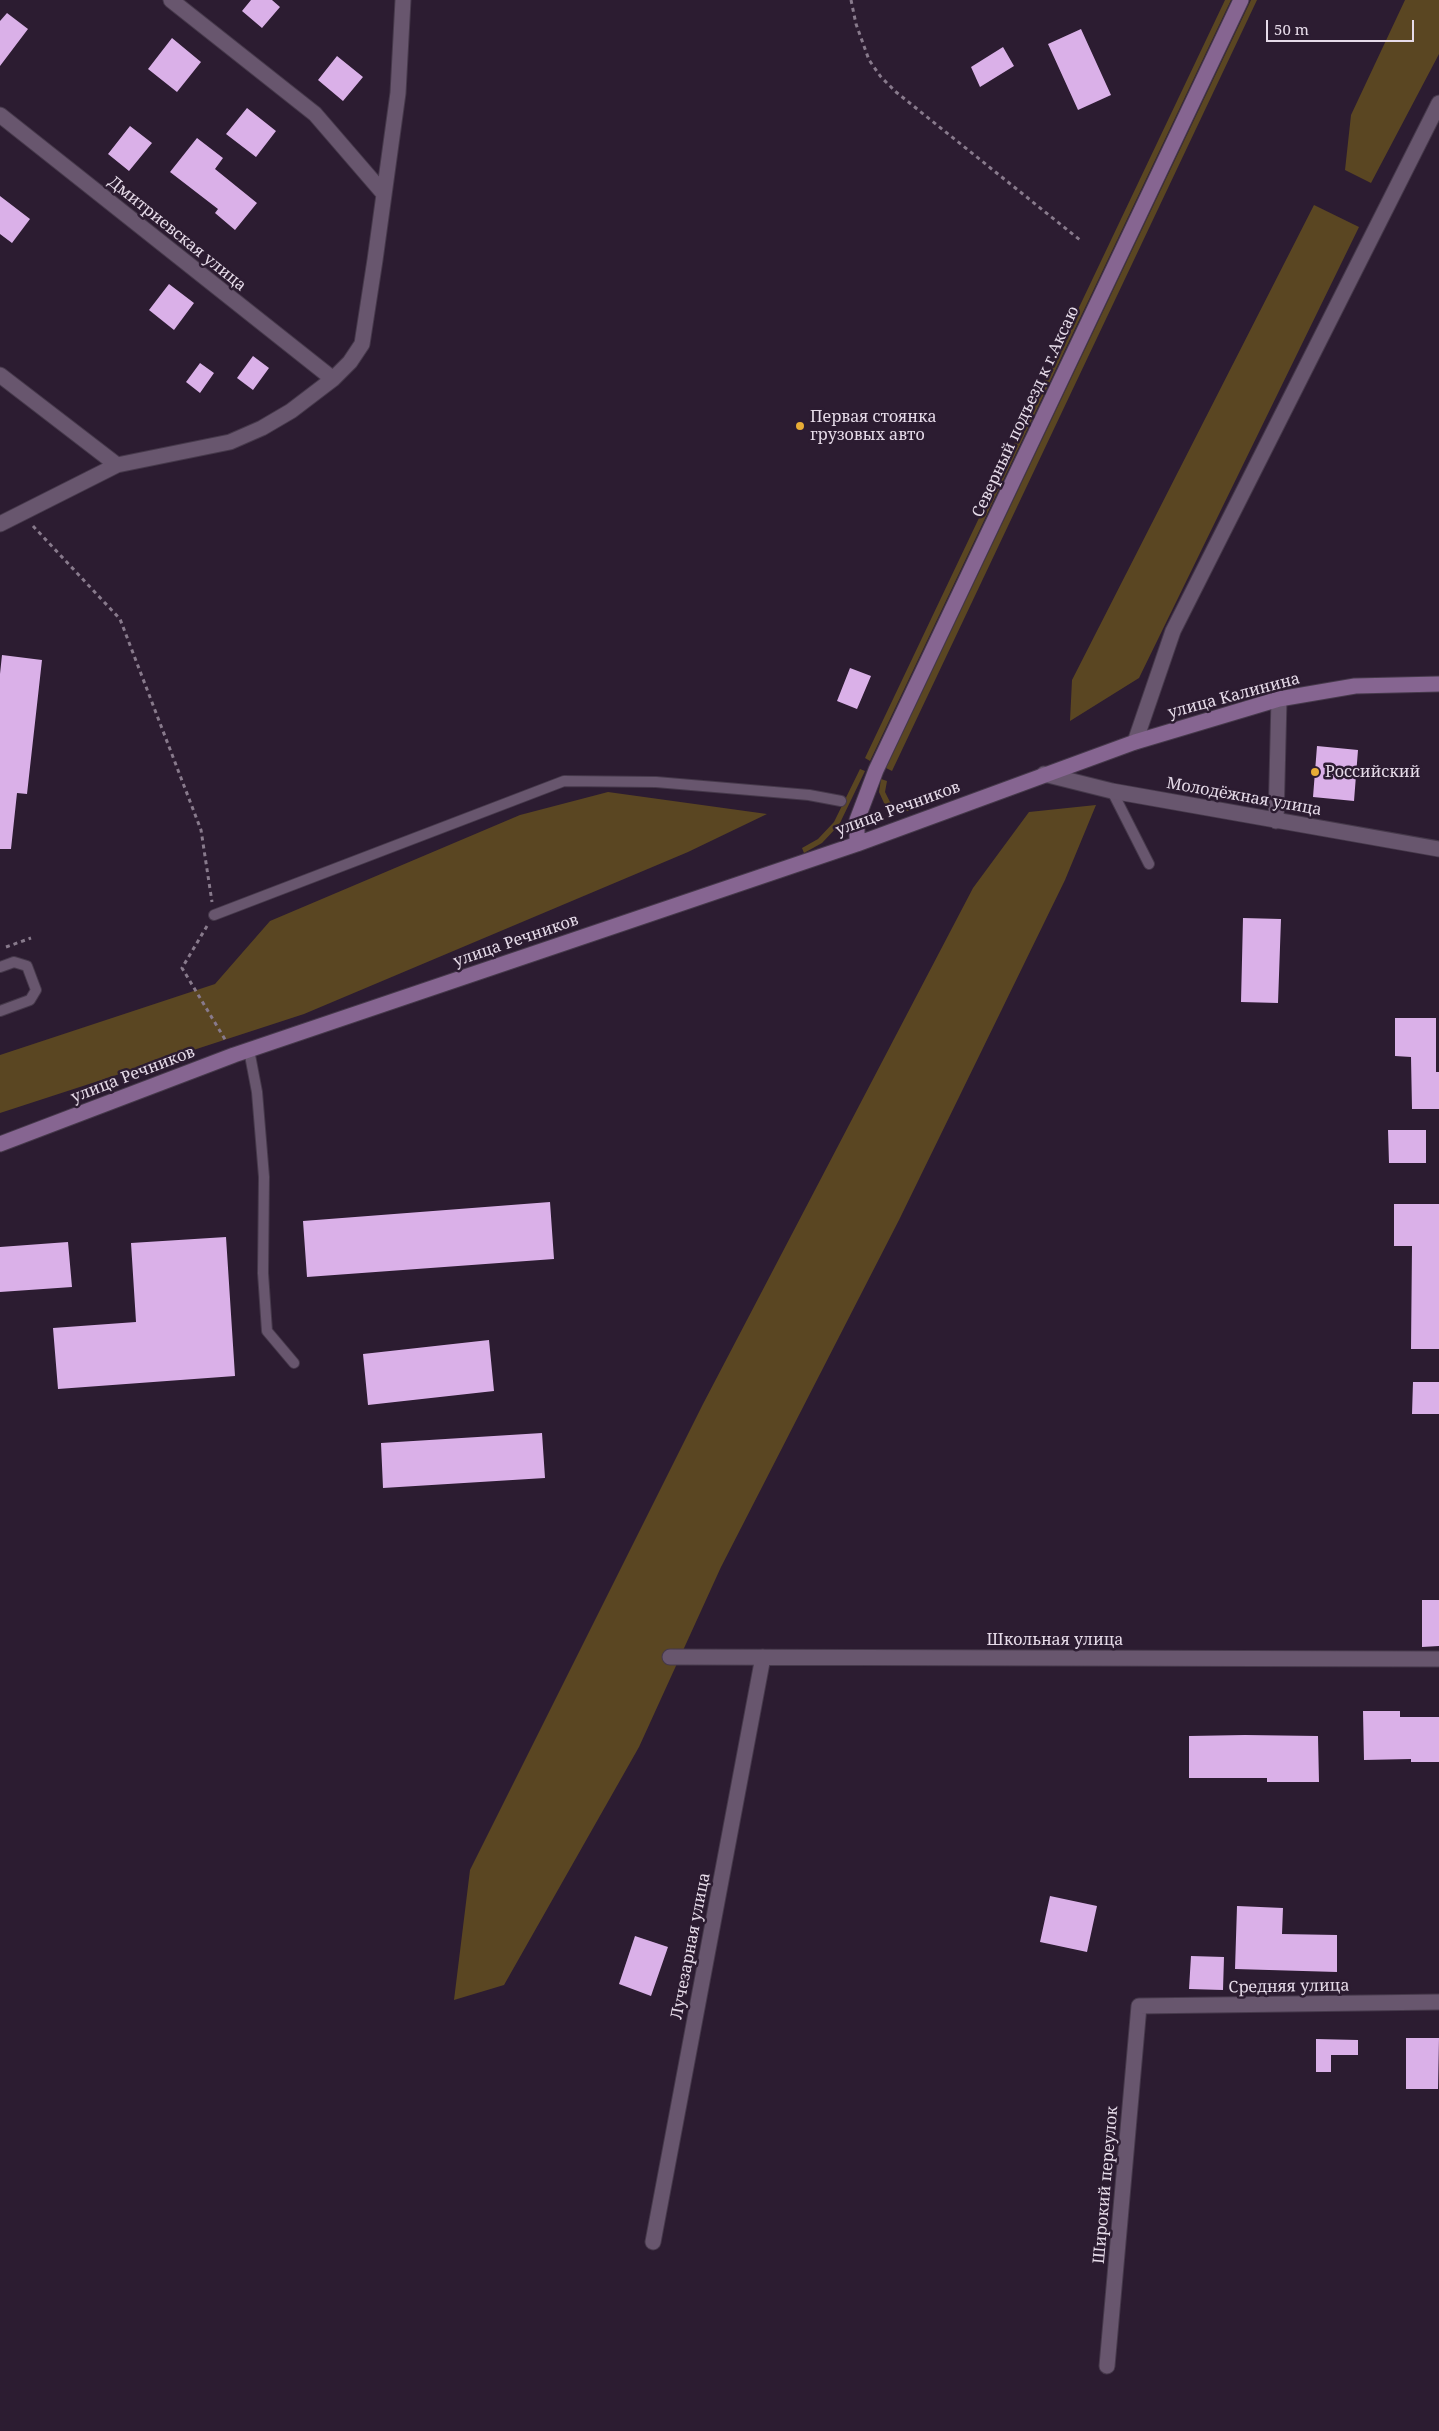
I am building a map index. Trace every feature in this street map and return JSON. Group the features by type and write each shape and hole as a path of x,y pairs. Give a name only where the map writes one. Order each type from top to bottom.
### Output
{"street":[{"path":"171,0 315,114 384,194"},
{"path":"0,524 117,465 230,442 262,428 291,411 333,379 350,362 362,344 384,194 398,93 403,0"},
{"name":"Северный подъезд к г.Аксаю","path":"857,844 857,820 876,770 1241,0"},
{"path":"1135,742 1173,631 1439,103"},
{"name":"Дмитриевская улица","path":"0,114 333,379"},
{"path":"0,375 117,465"},
{"name":"улица Калинина","path":"1044,774 1135,742 1279,699 1355,686 1439,684"},
{"path":"1276,821 1279,699"},
{"name":"улица Речников","path":"0,1144 234,1054 857,844 1044,774"},
{"name":"Молодёжная улица","path":"1044,774 1112,791 1439,849"},
{"name":"Школьная улица","path":"670,1657 1439,1659"},
{"name":"Лучезарная улица","path":"653,2242 764,1657"},
{"name":"Средняя улица","path":"1139,2006 1439,2002"},
{"name":"Широкий переулок","path":"1107,2366 1139,2006"}],"lane":[{"path":"214,915 564,781 656,782 809,795 841,801"},
{"path":"1112,791 1148,864"},
{"path":"0,967 14,962 27,966 36,990 30,1000 0,1011"},
{"path":"249,1050 257,1092 264,1177 263,1273 267,1331 294,1364"}],"path":[{"path":"851,0 856,24 869,60 881,77 896,92 1080,240"},
{"path":"21,514 120,619 201,830 214,915 182,968 234,1054"},
{"path":"0,950 31,938"}],"shaded area":[{"path":"1225,0 1231,0 870,761 865,758"},
{"path":"1251,0 1257,0 892,771 886,768"},
{"path":"1405,0 1439,0 1439,54 1371,183 1345,170 1351,115"},
{"path":"1314,205 1359,227 1139,678 1070,721 1072,680"},
{"path":"860,769 865,771 839,825 822,843 804,853 802,848 818,839 834,822"},
{"path":"881,779 887,781 885,792 890,802 899,806 908,806 911,811 896,811 884,803 879,792"},
{"path":"608,792 767,814 688,852 304,1014 0,1113 0,1055 215,984 270,921 520,815"},
{"path":"1096,805 1065,880 899,1220 721,1567 639,1747 504,1985 454,2000 470,1870 703,1404 973,888 1029,812"}],"building":[{"path":"251,0 272,0 280,7 262,28 242,11"},
{"path":"7,13 28,29 0,66 0,21"},
{"path":"1081,29 1111,95 1078,110 1048,44"},
{"path":"172,38 201,62 177,92 148,69"},
{"path":"1003,47 1014,66 980,87 971,67"},
{"path":"337,56 363,77 343,101 318,80"},
{"path":"247,108 276,131 256,157 226,134"},
{"path":"130,126 152,143 129,171 108,154"},
{"path":"197,138 223,158 215,169 257,203 235,230 215,213 218,209 170,172"},
{"path":"0,196 30,219 12,243 0,234"},
{"path":"169,284 194,303 174,330 149,310"},
{"path":"253,356 269,368 253,390 237,378"},
{"path":"200,363 214,373 200,393 186,382"},
{"path":"2,655 42,660 27,794 17,793 11,849 0,849 0,674"},
{"path":"850,668 871,676 857,709 837,701"},
{"path":"1317,746 1358,750 1354,801 1313,797"},
{"path":"1243,918 1281,919 1278,1003 1241,1002"},
{"path":"1395,1018 1436,1018 1436,1072 1439,1072 1439,1109 1412,1109 1411,1057 1395,1056"},
{"path":"1388,1130 1426,1130 1426,1163 1389,1163"},
{"path":"550,1202 554,1259 307,1277 303,1221"},
{"path":"1394,1204 1439,1204 1439,1349 1411,1349 1412,1246 1394,1246"},
{"path":"226,1237 235,1376 58,1389 53,1328 136,1322 131,1243"},
{"path":"68,1242 72,1287 0,1292 0,1247"},
{"path":"489,1340 494,1391 368,1405 363,1354"},
{"path":"1413,1382 1439,1382 1439,1414 1412,1414"},
{"path":"542,1433 545,1478 383,1488 381,1443"},
{"path":"1422,1600 1439,1600 1439,1646 1422,1647"},
{"path":"1363,1711 1400,1711 1400,1717 1439,1717 1439,1762 1411,1762 1411,1759 1364,1760"},
{"path":"1189,1736 1318,1736 1319,1782 1267,1782 1267,1778 1189,1778"},
{"path":"1050,1896 1097,1906 1087,1952 1040,1942"},
{"path":"1237,1906 1283,1908 1282,1934 1337,1935 1337,1972 1235,1969"},
{"path":"635,1936 668,1947 651,1996 619,1984"},
{"path":"1191,1956 1224,1957 1223,1990 1189,1989"},
{"path":"1406,2038 1439,2038 1438,2089 1406,2089"},
{"path":"1316,2039 1358,2040 1358,2055 1331,2055 1331,2072 1316,2072"}],"place":[{"name":"Первая стоянка грузовых авто","path":"800,426"},
{"name":"Российский","path":"1315,772"}]}
